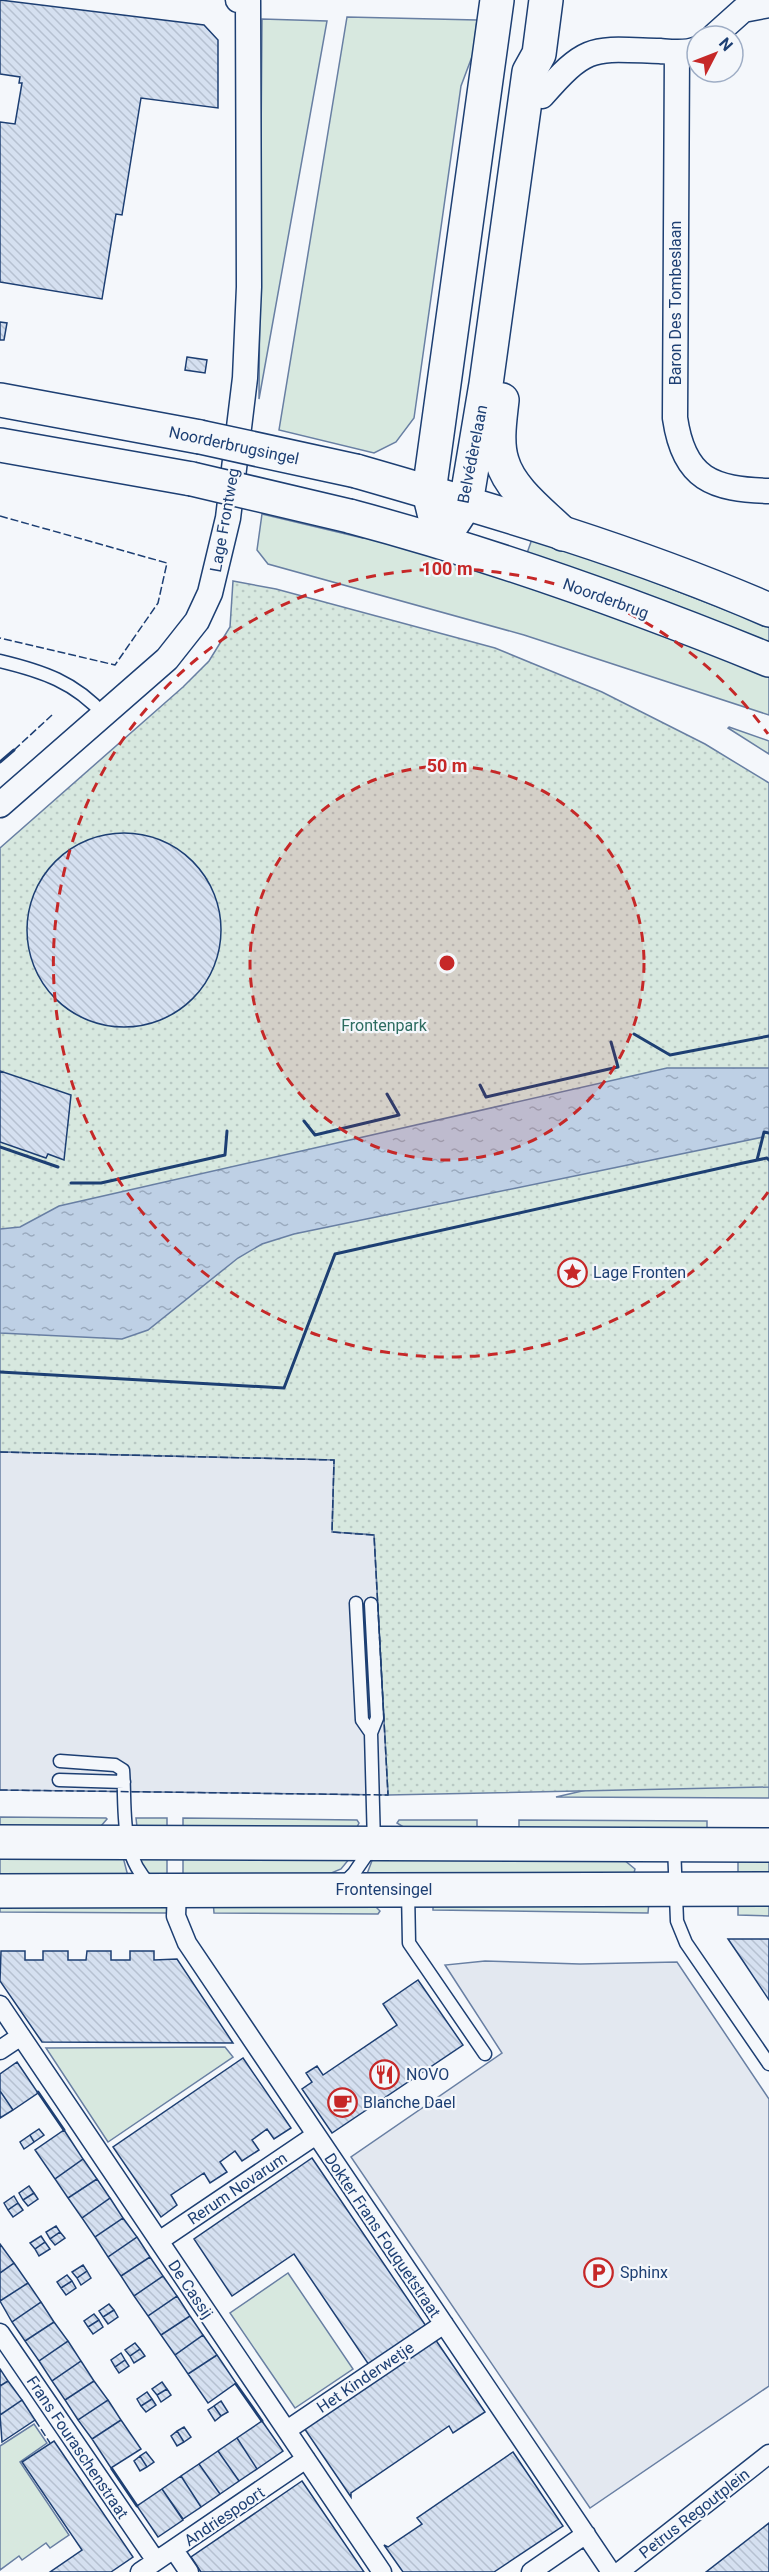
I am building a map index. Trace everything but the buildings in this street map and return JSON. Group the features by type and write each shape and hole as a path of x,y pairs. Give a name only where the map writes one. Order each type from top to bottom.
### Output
{"main road":[{"name":"Belvédèrelaan","path":"441,541 429,492 498,0"},
{"name":"Belvédèrelaan","path":"441,541 466,503 486,384 529,72 539,54 546,0"},
{"path":"539,54 543,75 542,96 503,387 500,448 507,473 563,534"},
{"name":"Noorderbrugsingel","path":"0,400 200,437 356,471 466,503"},
{"path":"0,445 192,479 441,541"},
{"path":"466,503 563,534 769,610"},
{"name":"Noorderbrug","path":"441,541 544,575 769,660"},
{"path":"0,1842 769,1845"},
{"name":"Frontensingel","path":"0,1891 769,1889"}],"street":[{"name":"Lage Frontweg","path":"0,805 167,659 197,621 210,593 228,518 245,378 249,287 243,1"},
{"path":"727,24 743,10 757,5 769,5"},
{"path":"542,96 566,69 587,54 610,50 685,50"},
{"name":"Baron Des Tombeslaan","path":"686,84 675,418 677,434 682,450 692,466 706,479 733,490 769,491"},
{"name":"Dokter Frans Fouquetstraat","path":"166,1890 184,1936 611,2572"},
{"name":"De Cassij","path":"0,2005 382,2572"},
{"path":"0,2050 21,2036"},
{"name":"Rerum Novarum","path":"159,2241 316,2135"},
{"name":"Het Kinderwetje","path":"287,2430 444,2324"},
{"name":"Frans Fouraschenstraat","path":"0,2333 156,2561"},
{"name":"Petrus Regoutplein","path":"619,2572 769,2454"},
{"name":"Andriespoort","path":"140,2572 306,2459"},
{"path":"531,2572 586,2534"},
{"path":"174,2550 189,2572"}],"lane":[{"path":"0,661 50,677 77,689 104,715"},
{"path":"356,1603 362,1720 371,1732"},
{"path":"337,1889 354,1873 374,1844 371,1732 377,1718 371,1604"},
{"path":"60,1761 115,1765 123,1770 127,1842 133,1863 142,1877 166,1890"},
{"path":"59,1780 124,1782"},
{"path":"674,1845 677,1921 686,1943 769,2064"},
{"path":"408,1890 409,1943 485,2054"}],"green space":[{"path":"347,17 477,20 473,54 461,86 414,418 396,442 374,453 279,430"},
{"path":"262,19 327,21 259,399"},
{"path":"262,514 363,538 364,534 467,565 769,674 769,715 524,635 268,564 257,550"},
{"path":"532,539 615,567 769,627 769,644 526,556"},
{"name":"Frontenpark","path":"233,581 276,589 495,648 602,692 705,744 769,783 769,1787 388,1795 374,1535 332,1532 334,1460 0,1452 0,848 183,687 209,661 230,627"},
{"path":"728,728 769,741 769,754"},
{"path":"769,1748 769,1798 556,1797"},
{"path":"0,1817 107,1819 101,1826 0,1830"},
{"path":"136,1818 167,1818 167,1831 137,1827"},
{"path":"183,1818 357,1820 359,1823 357,1827 183,1831"},
{"path":"399,1820 477,1820 477,1831 408,1830 397,1823"},
{"path":"519,1820 707,1821 707,1832 519,1832"},
{"path":"0,1855 123,1857 129,1880 0,1884"},
{"path":"138,1856 167,1856 167,1885 149,1874"},
{"path":"183,1856 350,1858 341,1869 329,1874 183,1885"},
{"path":"373,1858 624,1860 635,1869 634,1873 367,1874"},
{"path":"738,1860 769,1860 769,1877 738,1875"},
{"path":"0,1898 167,1899 167,1913 0,1912"},
{"path":"433,1898 649,1901 648,1913 433,1910"},
{"path":"213,1900 372,1903 380,1911 378,1914 214,1913"},
{"path":"769,1903 769,1916 738,1915 738,1904"},
{"path":"225,2047 233,2057 108,2142 46,2048"},
{"path":"288,2273 353,2369 295,2408 230,2313"},
{"path":"34,2424 47,2443 20,2462 69,2535 50,2548 46,2543 22,2560 19,2556 0,2570 0,2446"}],"shaded area":[{"path":"0,1452 334,1460 332,1532 374,1535 388,1795 0,1790"},
{"name":"Sphinx","path":"485,1961 580,1964 677,1962 769,2099 769,2386 590,2508 351,2157 502,2053 445,1965"}],"water":[{"path":"667,1068 769,1068 769,1133 764,1132 763,1137 294,1234 262,1244 238,1258 148,1330 122,1339 0,1333 0,1229 20,1227 59,1206"}],"fence":[{"path":"0,516 167,563 158,603 115,665 0,638"},
{"path":"14,750 52,715"},
{"path":"0,1452 334,1460 332,1532 374,1535 388,1795 0,1790"},
{"path":"35,2420 50,2443"}],"wall":[{"path":"0,762 14,750"},
{"path":"634,1034 670,1055 769,1036"},
{"path":"480,1085 486,1097 618,1067 611,1042"},
{"path":"304,1121 315,1135 399,1115 387,1094"},
{"path":"71,1183 101,1183 225,1155 227,1131"},
{"path":"757,1160 764,1132 769,1133"},
{"path":"0,1147 58,1167"},
{"path":"0,1372 284,1388 335,1254 743,1163 767,1158 769,1160"},
{"path":"38,2092 64,2130"},
{"path":"236,2384 262,2421"},
{"path":"112,2469 137,2506"}],"place":[{"name":"Lage Fronten","path":"572,1272"},
{"name":"NOVO","path":"385,2074"},
{"name":"Blanche Dael","path":"342,2102"},
{"name":"Sphinx","path":"599,2272"}]}
